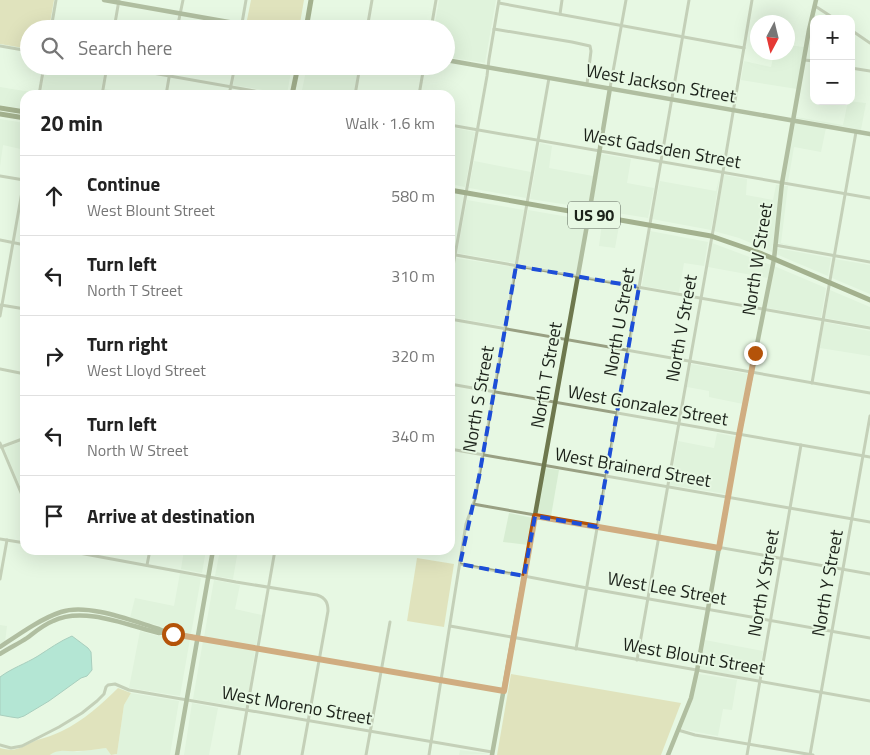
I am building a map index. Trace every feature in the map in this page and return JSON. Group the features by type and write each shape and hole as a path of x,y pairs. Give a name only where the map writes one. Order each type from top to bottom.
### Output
{"main road":[{"path":"308,20 311,0"},
{"path":"293,90 296,75"},
{"path":"0,108 20,111"},
{"path":"0,114 20,117"},
{"name":"US 90","path":"455,191 711,236 737,244 870,300"}],"street":[{"path":"53,20 56,0"},
{"path":"104,0 118,1 213,20"},
{"path":"179,20 182,0"},
{"path":"243,20 246,0"},
{"path":"369,20 372,0"},
{"path":"433,20 436,0"},
{"path":"560,14 562,0"},
{"name":"North T Street","path":"492,754 626,0"},
{"name":"North U Street","path":"576,649 689,0"},
{"name":"North V Street","path":"637,660 752,0"},
{"name":"North W Street","path":"668,755 691,698 697,671 739,435 774,259 782,183 816,0"},
{"path":"115,20 118,1"},
{"path":"744,48 499,1 455,255 870,328"},
{"path":"815,6 829,15"},
{"path":"494,30 590,46 587,84"},
{"path":"855,33 870,43"},
{"path":"0,46 20,50"},
{"path":"804,60 810,61"},
{"name":"West Jackson Street","path":"455,62 870,134"},
{"path":"855,69 870,71"},
{"path":"40,90 42,75"},
{"path":"103,90 105,75"},
{"path":"163,75 248,90"},
{"path":"230,90 233,75"},
{"path":"357,90 359,75"},
{"path":"420,90 422,75"},
{"path":"167,90 169,76"},
{"name":"North S Street","path":"429,755 466,524 473,504 483,454 549,78"},
{"name":"West Gadsden Street","path":"455,126 870,198"},
{"path":"812,382 856,131"},
{"path":"0,176 20,179"},
{"path":"0,316 20,206"},
{"path":"0,240 20,244"},
{"path":"774,245 870,262"},
{"path":"1,305 20,308"},
{"path":"455,320 870,393"},
{"path":"0,369 20,373"},
{"name":"West Gonzalez Street","path":"455,385 870,457"},
{"name":"North Y Street","path":"811,755 870,416"},
{"path":"20,439 0,445 20,487"},
{"name":"North X Street","path":"747,755 801,445"},
{"name":"West Brainerd Street","path":"455,450 870,522"},
{"path":"473,504 870,574"},
{"path":"0,539 20,542"},
{"path":"0,579 7,540"},
{"path":"100,555 208,577 317,595 327,601 328,611 302,755"},
{"path":"147,565 149,555"},
{"path":"177,755 212,555"},
{"path":"239,755 274,555"},
{"name":"West Lee Street","path":"460,564 870,638"},
{"path":"0,647 18,635 50,620 77,615 91,616 110,618 158,634 166,632 504,691"},
{"path":"0,654 16,645 50,620"},
{"path":"366,755 390,622"},
{"name":"West Blount Street","path":"450,626 870,701"},
{"name":"West Moreno Street","path":"0,745 11,748 22,746 59,727 82,713 104,694 106,687 114,684 129,690 492,754"},
{"path":"678,730 695,735 811,755"}],"highlighted area":[{"path":"516,266 639,287 597,527 535,516 524,576 460,564 479,477"}],"shaded area":[{"path":"0,0 54,0 51,20 20,20 20,47 0,44"},
{"path":"251,0 304,0 301,20 247,20"},
{"path":"439,0 496,0 485,63 455,58 455,20 436,20"},
{"path":"795,46 804,47 797,89 741,80 744,61 771,67 772,60 795,60"},
{"path":"44,75 104,75 101,90 42,90"},
{"path":"235,75 290,75 288,90 263,90 233,85"},
{"path":"305,75 357,75 355,90 302,90"},
{"path":"0,87 20,90 20,108 0,105"},
{"path":"855,102 866,103 861,130 796,117 843,125 847,105 855,105"},
{"path":"0,119 20,122 20,149 3,145 0,167"},
{"path":"795,123 826,128 821,152 794,147 788,182 785,181"},
{"path":"455,128 475,132 465,187 455,185"},
{"path":"540,143 552,146 549,168 593,176 588,208 530,199"},
{"path":"601,154 631,159 627,183 654,188 648,218 592,209"},
{"path":"474,161 531,172 526,198 469,188"},
{"path":"720,175 711,230 652,219 660,181 716,191"},
{"path":"724,175 747,179 746,195 773,200 776,185 780,185 772,252 739,238 714,231"},
{"path":"784,186 788,186 781,243 832,254 777,243"},
{"path":"467,200 524,210 515,263 457,253"},
{"path":"528,210 586,220 576,274 518,264"},
{"path":"602,223 619,226 615,248 599,246"},
{"path":"650,231 708,242 704,266 684,263 679,292 642,286"},
{"path":"712,243 771,265 768,278 708,267"},
{"path":"776,248 831,258 828,276 776,254"},
{"path":"456,258 514,267 503,326 455,318"},
{"path":"835,259 870,265 870,294 832,278"},
{"path":"774,266 826,288 821,317 767,308"},
{"path":"830,290 870,307 870,326 825,318"},
{"path":"824,322 870,331 870,356 820,348"},
{"path":"691,364 749,374 743,404 709,397 709,391 687,387"},
{"path":"717,433 737,437 726,494 670,485 678,441 714,448"},
{"path":"20,442 20,486 4,448"},
{"path":"545,468 559,470 551,516 537,514"},
{"path":"509,513 533,518 528,545 503,542"},
{"path":"183,555 205,555 202,573 181,569"},
{"path":"219,555 237,555 233,579 215,576"},
{"path":"417,558 454,564 444,627 407,621"},
{"path":"180,573 201,578 191,634 166,630 160,626 130,618 135,598 174,606"},
{"path":"214,580 240,585 235,609 262,615 256,646 204,637"},
{"path":"0,625 7,626 5,642 0,645"},
{"path":"140,631 158,636 167,635 190,639 180,696 129,688"},
{"path":"705,640 763,651 758,680 700,669"},
{"path":"203,641 255,651 246,708 193,699"},
{"path":"511,674 681,703 661,755 497,755"},
{"path":"699,674 737,680 732,710 723,709 718,736 681,729 693,699"},
{"path":"118,688 131,693 124,705 117,754 111,755 106,748 60,751 50,755 0,755 0,748 11,750 20,748 70,727 92,712"},
{"path":"131,693 179,701 170,755 115,755 117,754 124,705"},
{"path":"192,703 218,708 209,755 184,755"},
{"path":"106,748 111,755 50,755 63,749 76,752"},
{"path":"460,750 490,754 459,755"}],"water":[{"path":"72,636 91,652 92,670 87,676 81,678 24,716 18,718 0,715 0,677"}],"route":[{"path":"173,634 504,691 535,516 719,548 755,353"}]}
